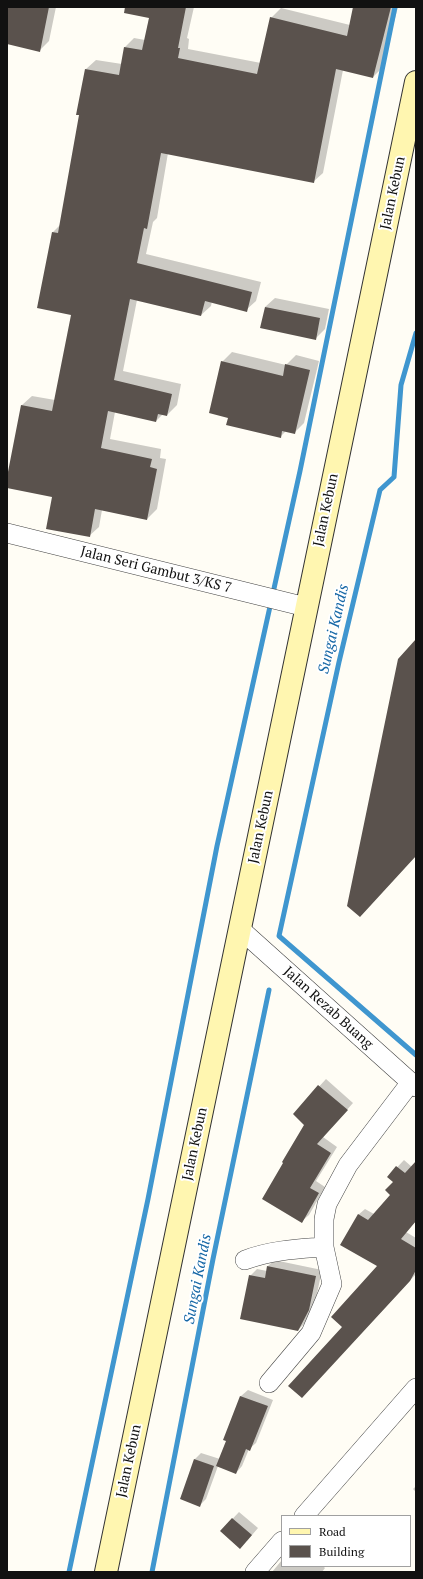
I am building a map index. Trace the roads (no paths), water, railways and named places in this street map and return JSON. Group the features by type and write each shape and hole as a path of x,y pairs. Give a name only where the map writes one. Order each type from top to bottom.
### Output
{"main road":[{"name":"Jalan Kebun","path":"106,1572 416,82"}],"street":[{"name":"Jalan Seri Gambut 3/KS 7","path":"7,533 306,607"},
{"name":"Jalan Rezab Buang","path":"240,929 413,1085"},
{"path":"269,1383 311,1333 332,1284 324,1247 324,1219 327,1204 348,1165 413,1085"},
{"path":"246,1260 262,1254 286,1249 324,1247"},
{"path":"305,1515 416,1388"},
{"path":"255,1572 281,1542"}],"waterway":[{"path":"69,1572 148,1199 217,846 300,471 395,7"},
{"name":"Sungai Kandis","path":"416,333 401,385 394,477 380,490 339,662 279,936 416,1055"},
{"name":"Sungai Kandis","path":"152,1572 213,1259 269,990"}]}
